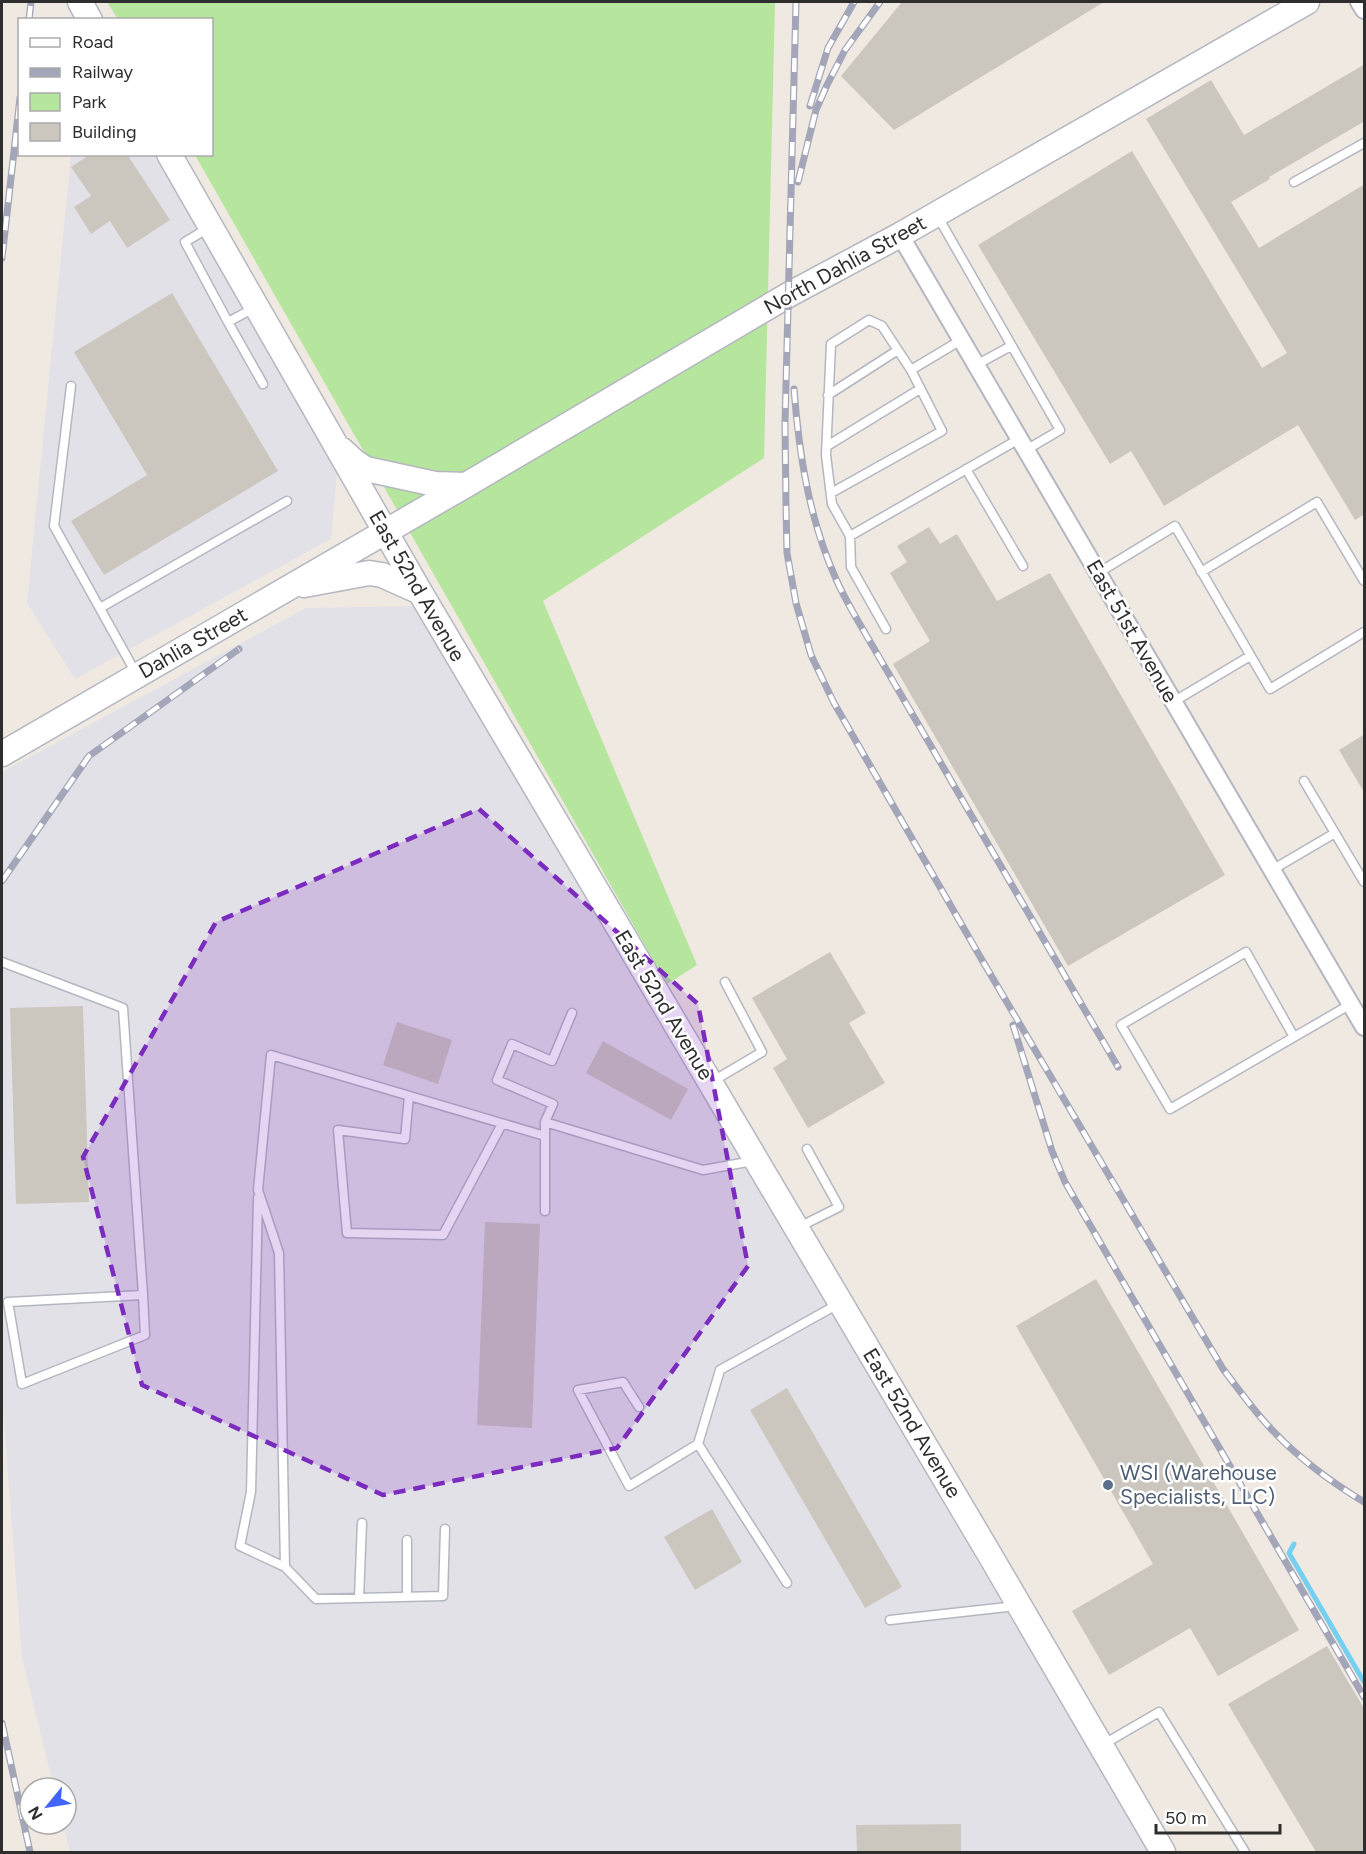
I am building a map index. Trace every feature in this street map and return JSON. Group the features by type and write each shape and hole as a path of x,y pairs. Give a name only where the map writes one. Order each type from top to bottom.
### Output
{"street":[{"path":"80,2 89,18"},
{"name":"North Dahlia Street","path":"384,532 790,294 900,235 1305,2"},
{"path":"1359,2 1365,10"},
{"name":"East 52nd Avenue","path":"170,156 384,532 797,1228 1163,1852"},
{"name":"East 51st Avenue","path":"900,235 1365,1027"},
{"path":"327,431 355,462 366,469 435,484 466,484"},
{"name":"Dahlia Street","path":"2,754 384,532"},
{"path":"270,597 300,586 369,573 382,575 420,592"}],"lane":[{"path":"1294,182 1365,143"},
{"path":"850,536 966,469 1060,430 936,214"},
{"path":"210,226 185,242 263,384"},
{"path":"228,322 256,307"},
{"path":"831,493 942,431 911,370 898,350 882,326 869,320 831,344 826,455 832,504 850,536 851,567 886,629"},
{"path":"911,370 962,340"},
{"path":"976,365 1011,346"},
{"path":"828,395 898,350"},
{"path":"71,386 54,526 137,675"},
{"path":"827,446 920,389"},
{"path":"966,469 1023,566"},
{"path":"100,608 287,501"},
{"path":"1201,572 1317,502 1365,581"},
{"path":"1098,573 1175,526 1270,689 1365,632"},
{"path":"1173,702 1250,656"},
{"path":"1304,781 1365,882"},
{"path":"1272,870 1335,833"},
{"path":"1294,1037 1246,952 1121,1025 1170,1109 1351,1004"},
{"path":"2,962 123,1008 143,1295 145,1335 22,1384 8,1302 143,1295"},
{"path":"710,1082 762,1052 725,982"},
{"path":"545,1210 545,1122 553,1104 497,1080 512,1044 552,1061 572,1013"},
{"path":"445,1529 443,1596 316,1599 285,1567 240,1546 250,1492 258,1190 271,1056 545,1136"},
{"path":"409,1096 405,1139 338,1130 347,1233 443,1235 502,1124"},
{"path":"545,1122 703,1170 756,1160"},
{"path":"797,1228 839,1207 807,1149"},
{"path":"258,1190 279,1253 285,1567"},
{"path":"639,1407 623,1382 578,1390 629,1486 698,1444 720,1370 841,1303"},
{"path":"698,1444 787,1583"},
{"path":"359,1598 362,1523"},
{"path":"406,1596 407,1540"},
{"path":"890,1620 1020,1606"},
{"path":"1101,1746 1159,1712 1245,1852"}],"highlighted area":[{"path":"479,809 698,1004 748,1266 617,1448 383,1495 142,1385 83,1157 216,922"}],"shaded area":[{"path":"71,156 155,156 337,470 331,539 75,679 27,603"},
{"path":"416,606 1149,1852 70,1852 66,1836 78,1836 78,1776 51,1776 22,1657 2,1395 2,772 306,608"}],"green space":[{"path":"107,2 775,2 764,458 543,601 697,965 667,984 196,156 213,156 213,18 117,18"}],"building":[{"path":"902,2 1104,2 894,130 841,76"},
{"path":"1365,64 1365,121 1231,202 1259,248 1365,184 1365,514 1355,520 1298,425 1164,506 1131,451 1110,464 978,245 1132,151 1262,368 1287,353 1146,119 1211,80 1244,135"},
{"path":"88,156 128,156 170,220 127,248 110,221 91,234 74,207 91,196 71,167"},
{"path":"172,293 278,471 104,575 71,521 147,475 74,352"},
{"path":"929,527 940,544 957,534 997,601 1050,573 1225,875 1068,966 893,664 930,641 890,573 907,562 897,546"},
{"path":"1365,734 1365,794 1339,750"},
{"path":"830,952 866,1013 849,1023 885,1083 808,1128 773,1068 787,1059 752,998"},
{"path":"83,1006 89,1202 16,1204 10,1008"},
{"path":"397,1022 452,1040 438,1084 383,1065"},
{"path":"603,1041 688,1089 671,1120 586,1073"},
{"path":"485,1222 540,1224 532,1428 477,1425"},
{"path":"1096,1279 1299,1630 1218,1676 1190,1628 1109,1675 1072,1611 1153,1564 1016,1326"},
{"path":"787,1388 902,1587 865,1608 750,1410"},
{"path":"712,1509 742,1562 695,1590 664,1537"},
{"path":"1327,1646 1365,1710 1365,1852 1316,1852 1228,1704"},
{"path":"961,1824 961,1852 857,1852 856,1825"}],"waterway":[{"path":"1294,1544 1289,1553 1364,1682"}],"railway":[{"path":"29,18 31,2"},
{"path":"796,2 785,423 787,553 796,603 811,655 834,703 982,960 1223,1369 1248,1402 1286,1444 1318,1471 1364,1502"},
{"path":"810,106 828,48 854,2"},
{"path":"798,182 816,110 827,85 845,50 880,2"},
{"path":"2,258 18,116"},
{"path":"794,389 802,462 812,510 841,590 1118,1067"},
{"path":"2,881 89,756 239,649"},
{"path":"1013,1025 1052,1151 1065,1182 1364,1697"},
{"path":"2,1723 30,1852"}],"place":[{"name":"WSI (Warehouse Specialists, LLC)","path":"1108,1485"}]}
